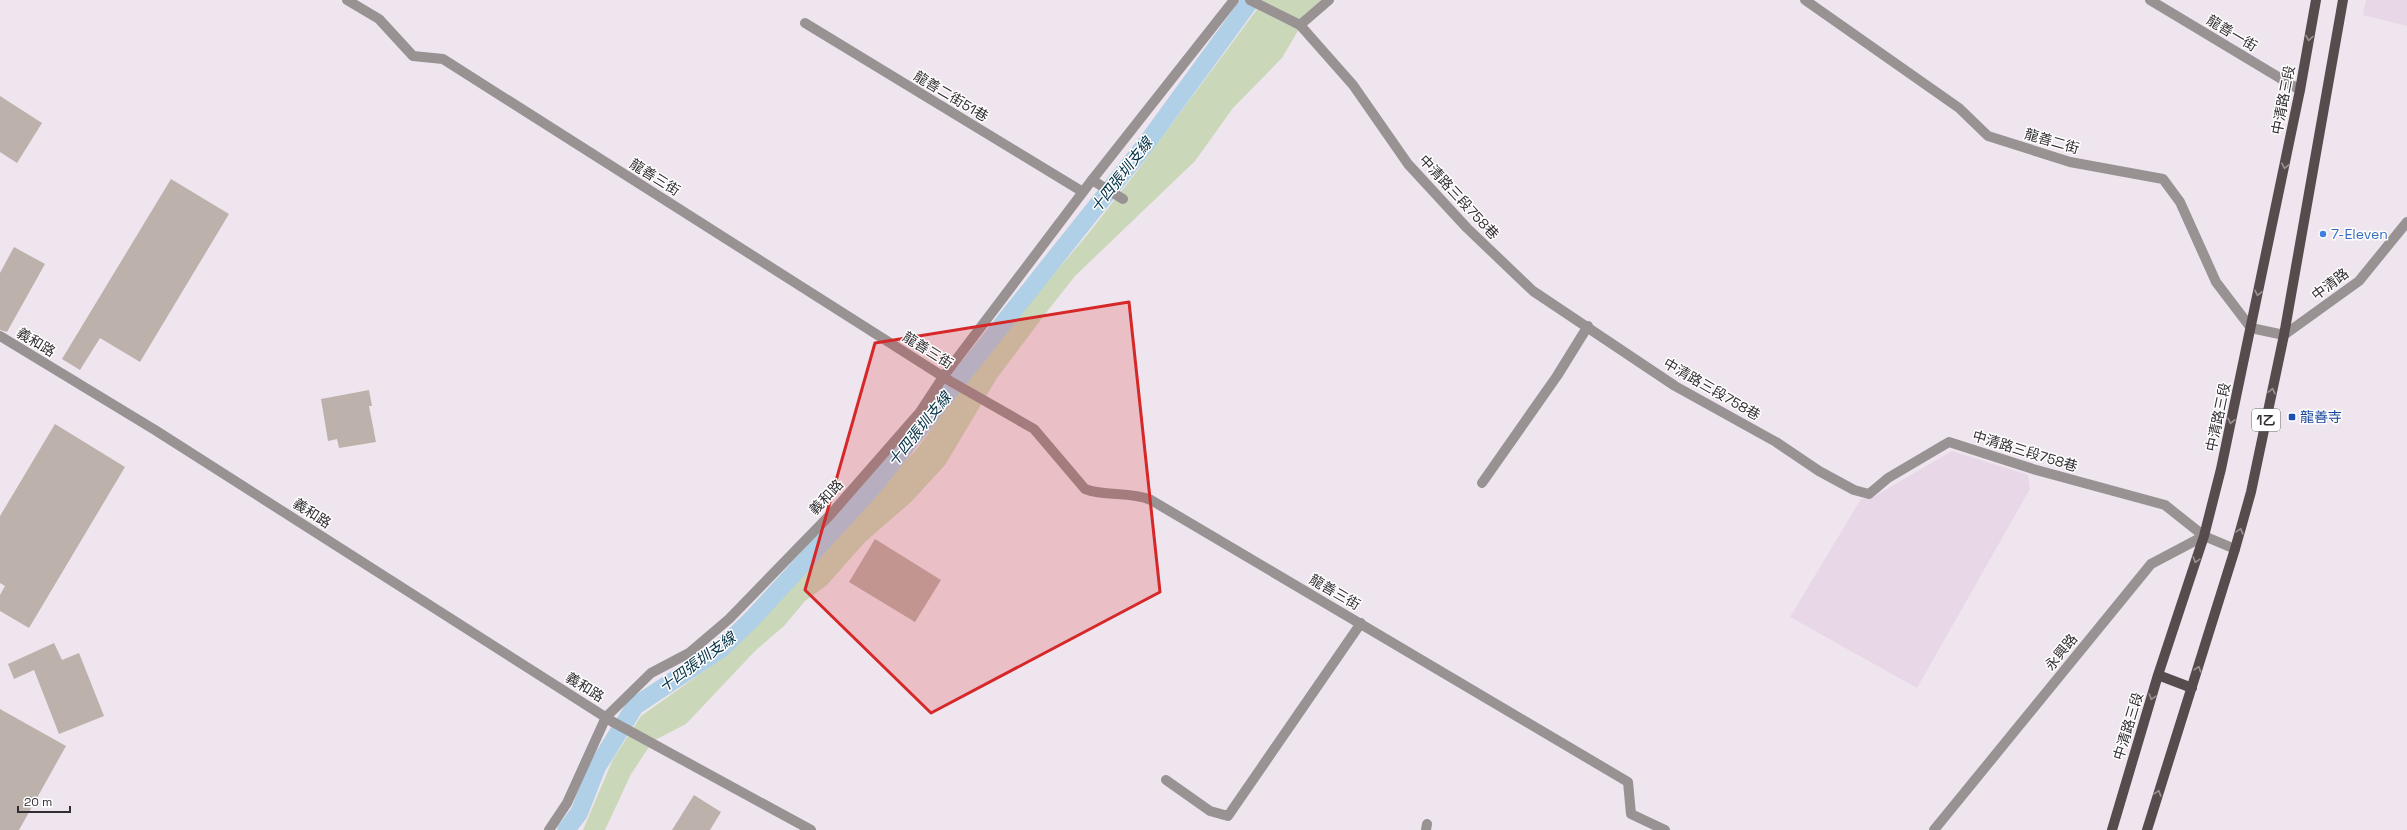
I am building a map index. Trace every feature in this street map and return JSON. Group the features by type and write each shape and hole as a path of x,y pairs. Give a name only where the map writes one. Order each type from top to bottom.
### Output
{"main road":[{"name":"中清路三段","path":"2112,830 2158,675 2204,536 2251,328 2300,90 2316,0"},
{"name":"1乙","path":"2147,830 2235,549 2251,492 2284,335 2343,0"},
{"path":"2158,675 2192,688"}],"street":[{"name":"龍善三街","path":"347,0 379,19 413,56 443,59 947,379 1034,429 1085,489 1095,493 1139,495 1151,500 1628,782 1631,814 1665,830"},
{"path":"947,379 1092,180 1234,0"},
{"path":"1250,0 1300,25 1329,0"},
{"name":"龍善二街","path":"1805,0 1959,108 1988,136 2070,162 2163,179 2180,202 2216,282 2251,328"},
{"name":"龍善一街","path":"2150,0 2300,90"},
{"name":"龍善二街51巷","path":"805,23 1083,192"},
{"name":"中清路三段758巷","path":"1300,25 1354,85 1408,164 1466,228 1533,290 1675,386 1776,442 1819,471 1854,490 1869,494 1888,478 1948,442 2033,469 2165,505 2204,536"},
{"path":"1092,180 1123,199"},
{"name":"中清路","path":"2284,335 2359,281 2407,222"},
{"path":"1482,483 1557,376 1588,326"},
{"path":"2251,328 2284,335"},
{"name":"義和路","path":"0,336 155,430 610,720 811,830"},
{"name":"義和路","path":"549,830 567,803 610,720 651,673 689,653 729,619 840,503 947,379"},
{"path":"2204,536 2235,549"},
{"name":"永興路","path":"1934,830 2151,564 2204,536"},
{"path":"1166,780 1210,811 1228,816 1361,623"}],"highlighted area":[{"path":"1129,302 1160,592 931,713 805,590 875,343"}],"shaded area":[{"path":"2366,0 2407,0 2407,26 2363,15"},
{"path":"1952,451 2028,475 2030,489 1917,688 1790,617 1861,499 1875,496"}],"green space":[{"path":"1261,0 1321,0 1299,20"},
{"path":"1258,8 1299,29 1282,58 1233,108 1195,161 1075,276 997,378 945,465 911,502 865,542 827,585 805,601 784,626 756,650 686,724 653,741 631,774 605,830 583,830 613,759 641,716 714,664 742,641 881,484 916,450 984,356 1088,234 1134,175"}],"building":[{"path":"0,96 42,123 17,163 0,152"},
{"path":"171,179 229,214 140,362 100,338 80,370 62,359"},
{"path":"14,247 45,264 7,332 0,330 0,273"},
{"path":"369,390 372,406 369,406 376,442 339,448 337,439 328,441 321,399"},
{"path":"55,424 125,467 29,628 0,611 0,595 5,586 0,583 0,516"},
{"path":"875,539 941,580 915,622 849,582"},
{"path":"54,643 62,660 79,653 104,716 59,734 34,670 14,679 8,664"},
{"path":"0,709 66,746 19,830 0,830"},
{"path":"694,795 721,812 710,830 672,830"}],"waterway":[{"name":"十四張圳支線","path":"566,830 579,813 597,767 635,706 721,649 752,619 873,487 1146,144 1251,0"}],"place":[{"name":"7-Eleven","path":"2323,234"},
{"name":"龍善寺","path":"2292,417"}]}
